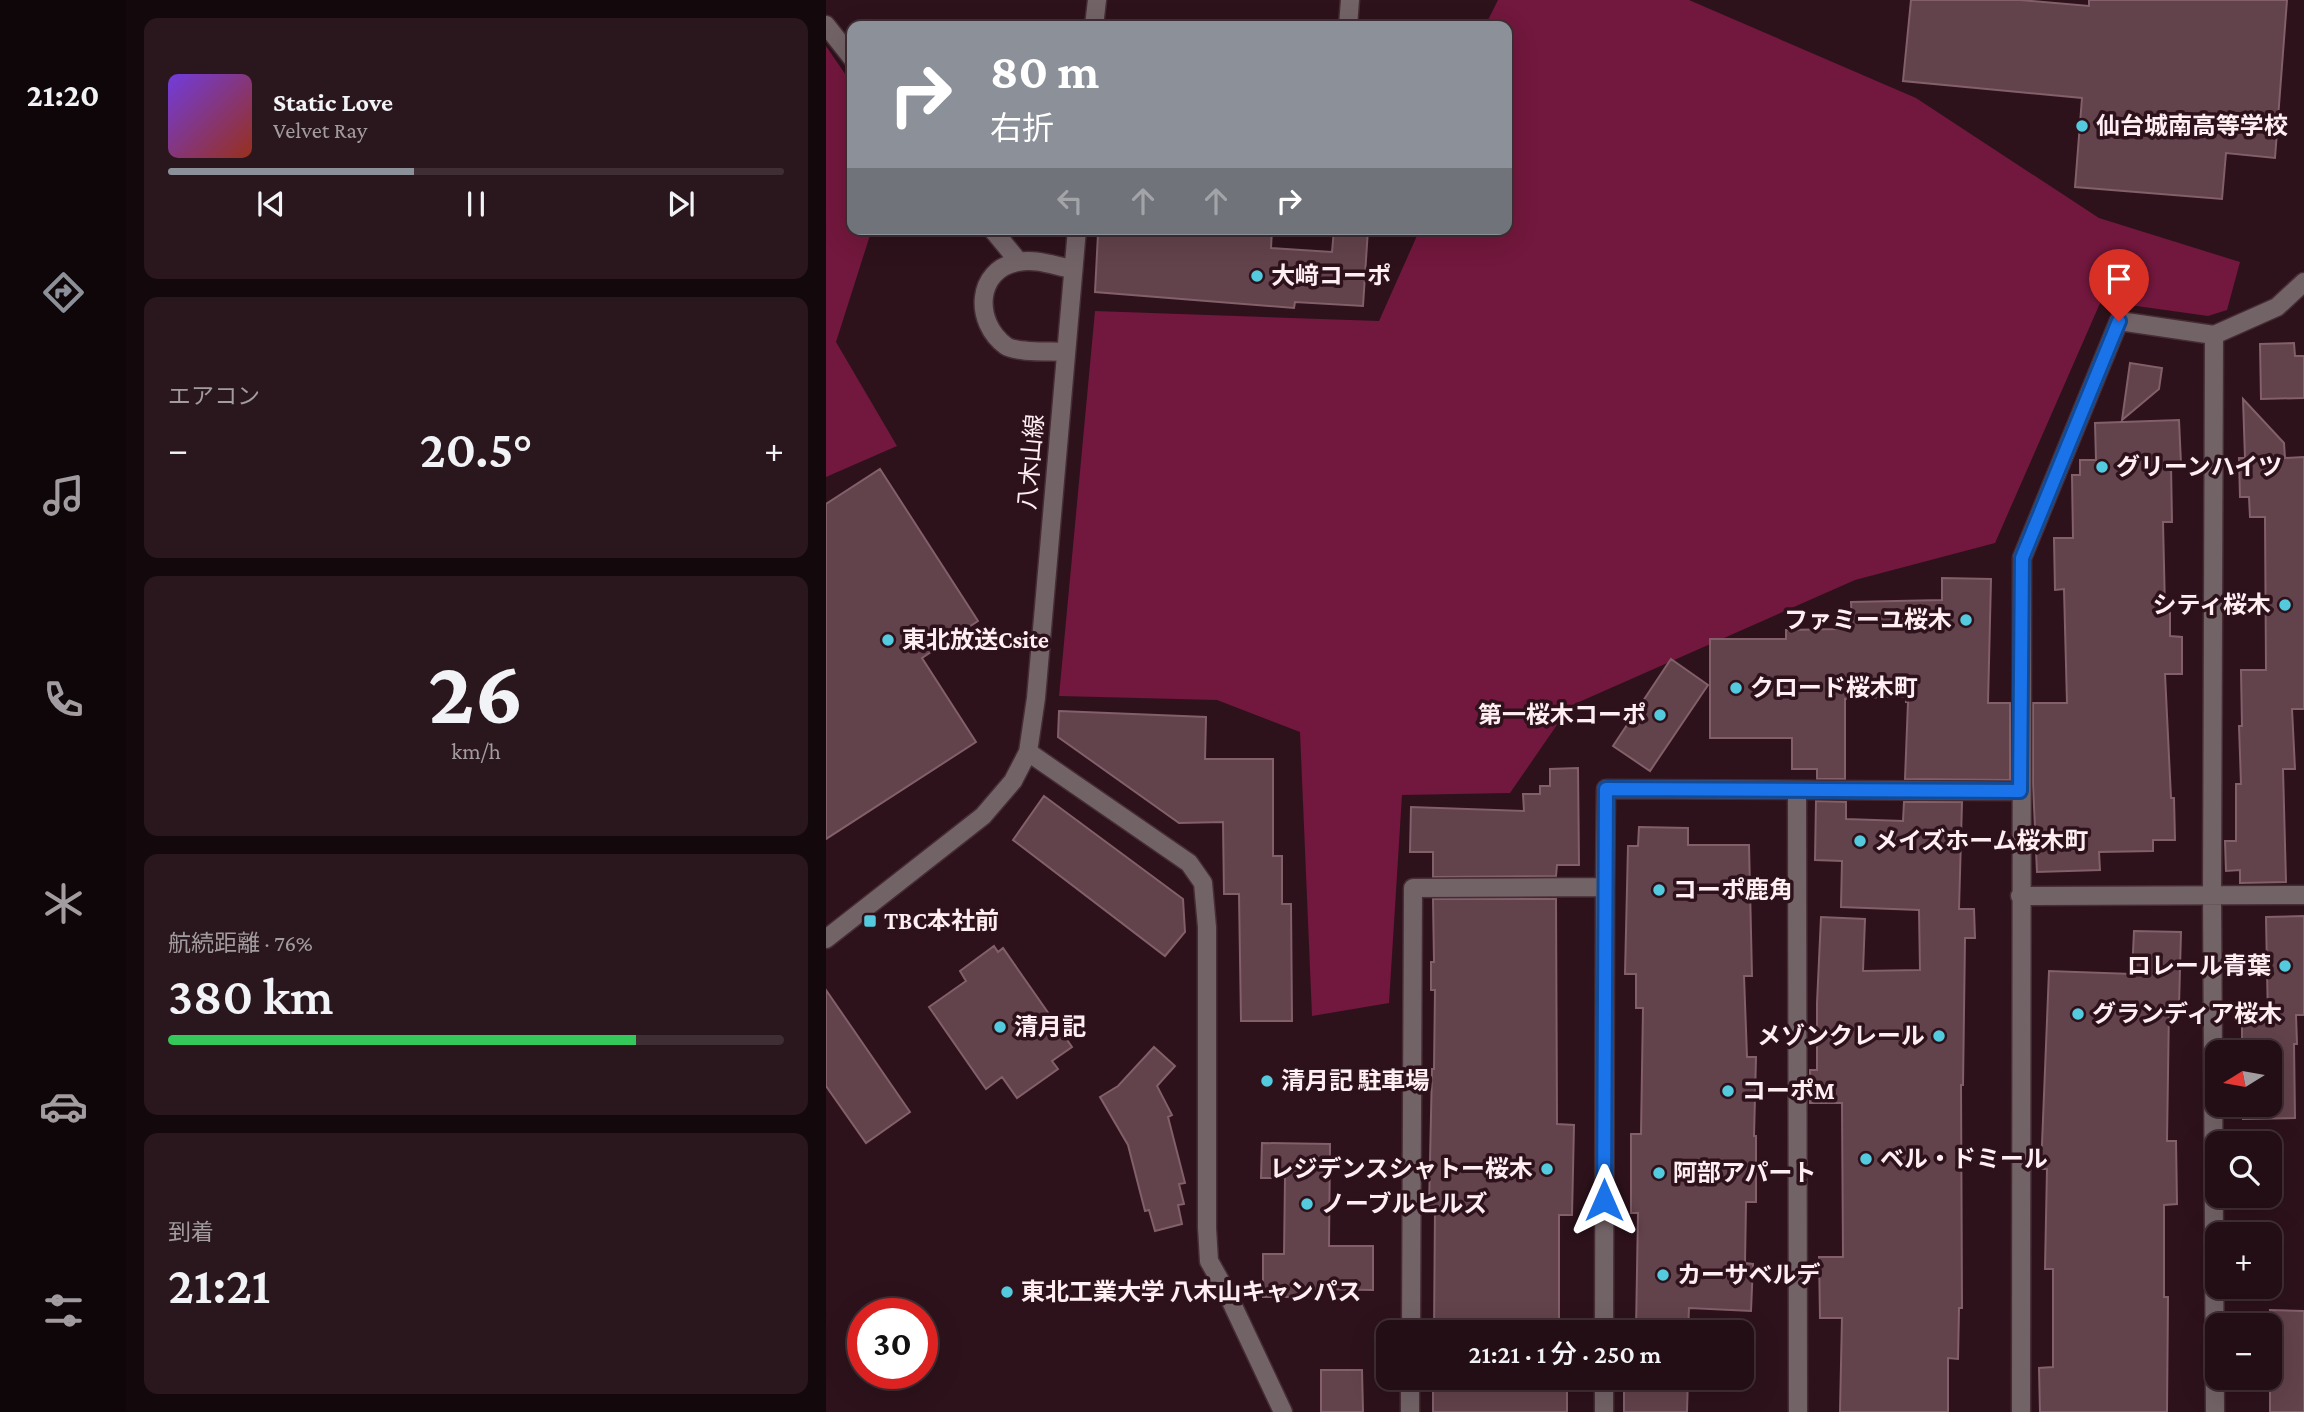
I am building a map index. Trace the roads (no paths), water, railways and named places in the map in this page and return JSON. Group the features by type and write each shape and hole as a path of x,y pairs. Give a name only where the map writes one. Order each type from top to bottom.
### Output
{"street":[{"path":"1095,21 1097,0"},
{"path":"1348,21 1350,0"},
{"path":"826,25 847,52"},
{"path":"997,235 1018,261"},
{"name":"八木山線","path":"1028,752 1036,698 1076,235"},
{"path":"1065,352 1009,348 990,331 983,310 986,289 999,269 1018,261 1040,262 1072,269"},
{"path":"2021,1412 2022,558 2119,321 2214,335 2277,307 2304,282"},
{"path":"2214,335 2212,894 2215,1412"},
{"path":"826,939 983,816 1013,781 1028,752 1189,863 1203,883 1207,928 1209,1261 1283,1412"},
{"path":"1604,1320 1606,789 2020,791"},
{"path":"1797,790 1798,1412"},
{"path":"1410,1320 1413,888 1605,887"},
{"path":"2020,896 2304,895"},
{"path":"1410,1390 1410,1412"},
{"path":"1604,1390 1604,1412"}],"place":[{"name":"仙台城南高等学校","path":"2082,126"},
{"name":"大﨑コーポ","path":"1257,276"},
{"name":"グリーンハイツ","path":"2102,467"},
{"name":"シティ桜木","path":"2285,605"},
{"name":"ファミーユ桜木","path":"1966,620"},
{"name":"東北放送Csite","path":"888,640"},
{"name":"クロード桜木町","path":"1736,688"},
{"name":"第一桜木コーポ","path":"1660,715"},
{"name":"メイズホーム桜木町","path":"1860,841"},
{"name":"コーポ鹿角","path":"1659,890"},
{"name":"TBC本社前","path":"870,921"},
{"name":"ロレール青葉","path":"2285,966"},
{"name":"グランディア桜木","path":"2078,1014"},
{"name":"清月記","path":"1000,1027"},
{"name":"メゾンクレール","path":"1939,1036"},
{"name":"清月記 駐車場","path":"1267,1081"},
{"name":"コーポM","path":"1728,1091"},
{"name":"ベル・ドミール","path":"1866,1159"},
{"name":"レジデンスシャトー桜木","path":"1547,1169"},
{"name":"阿部アパート","path":"1659,1173"},
{"name":"ノーブルヒルズ","path":"1307,1204"},
{"name":"カーサベルデ","path":"1663,1275"},
{"name":"東北工業大学 八木山キャンパス","path":"1007,1292"}]}
